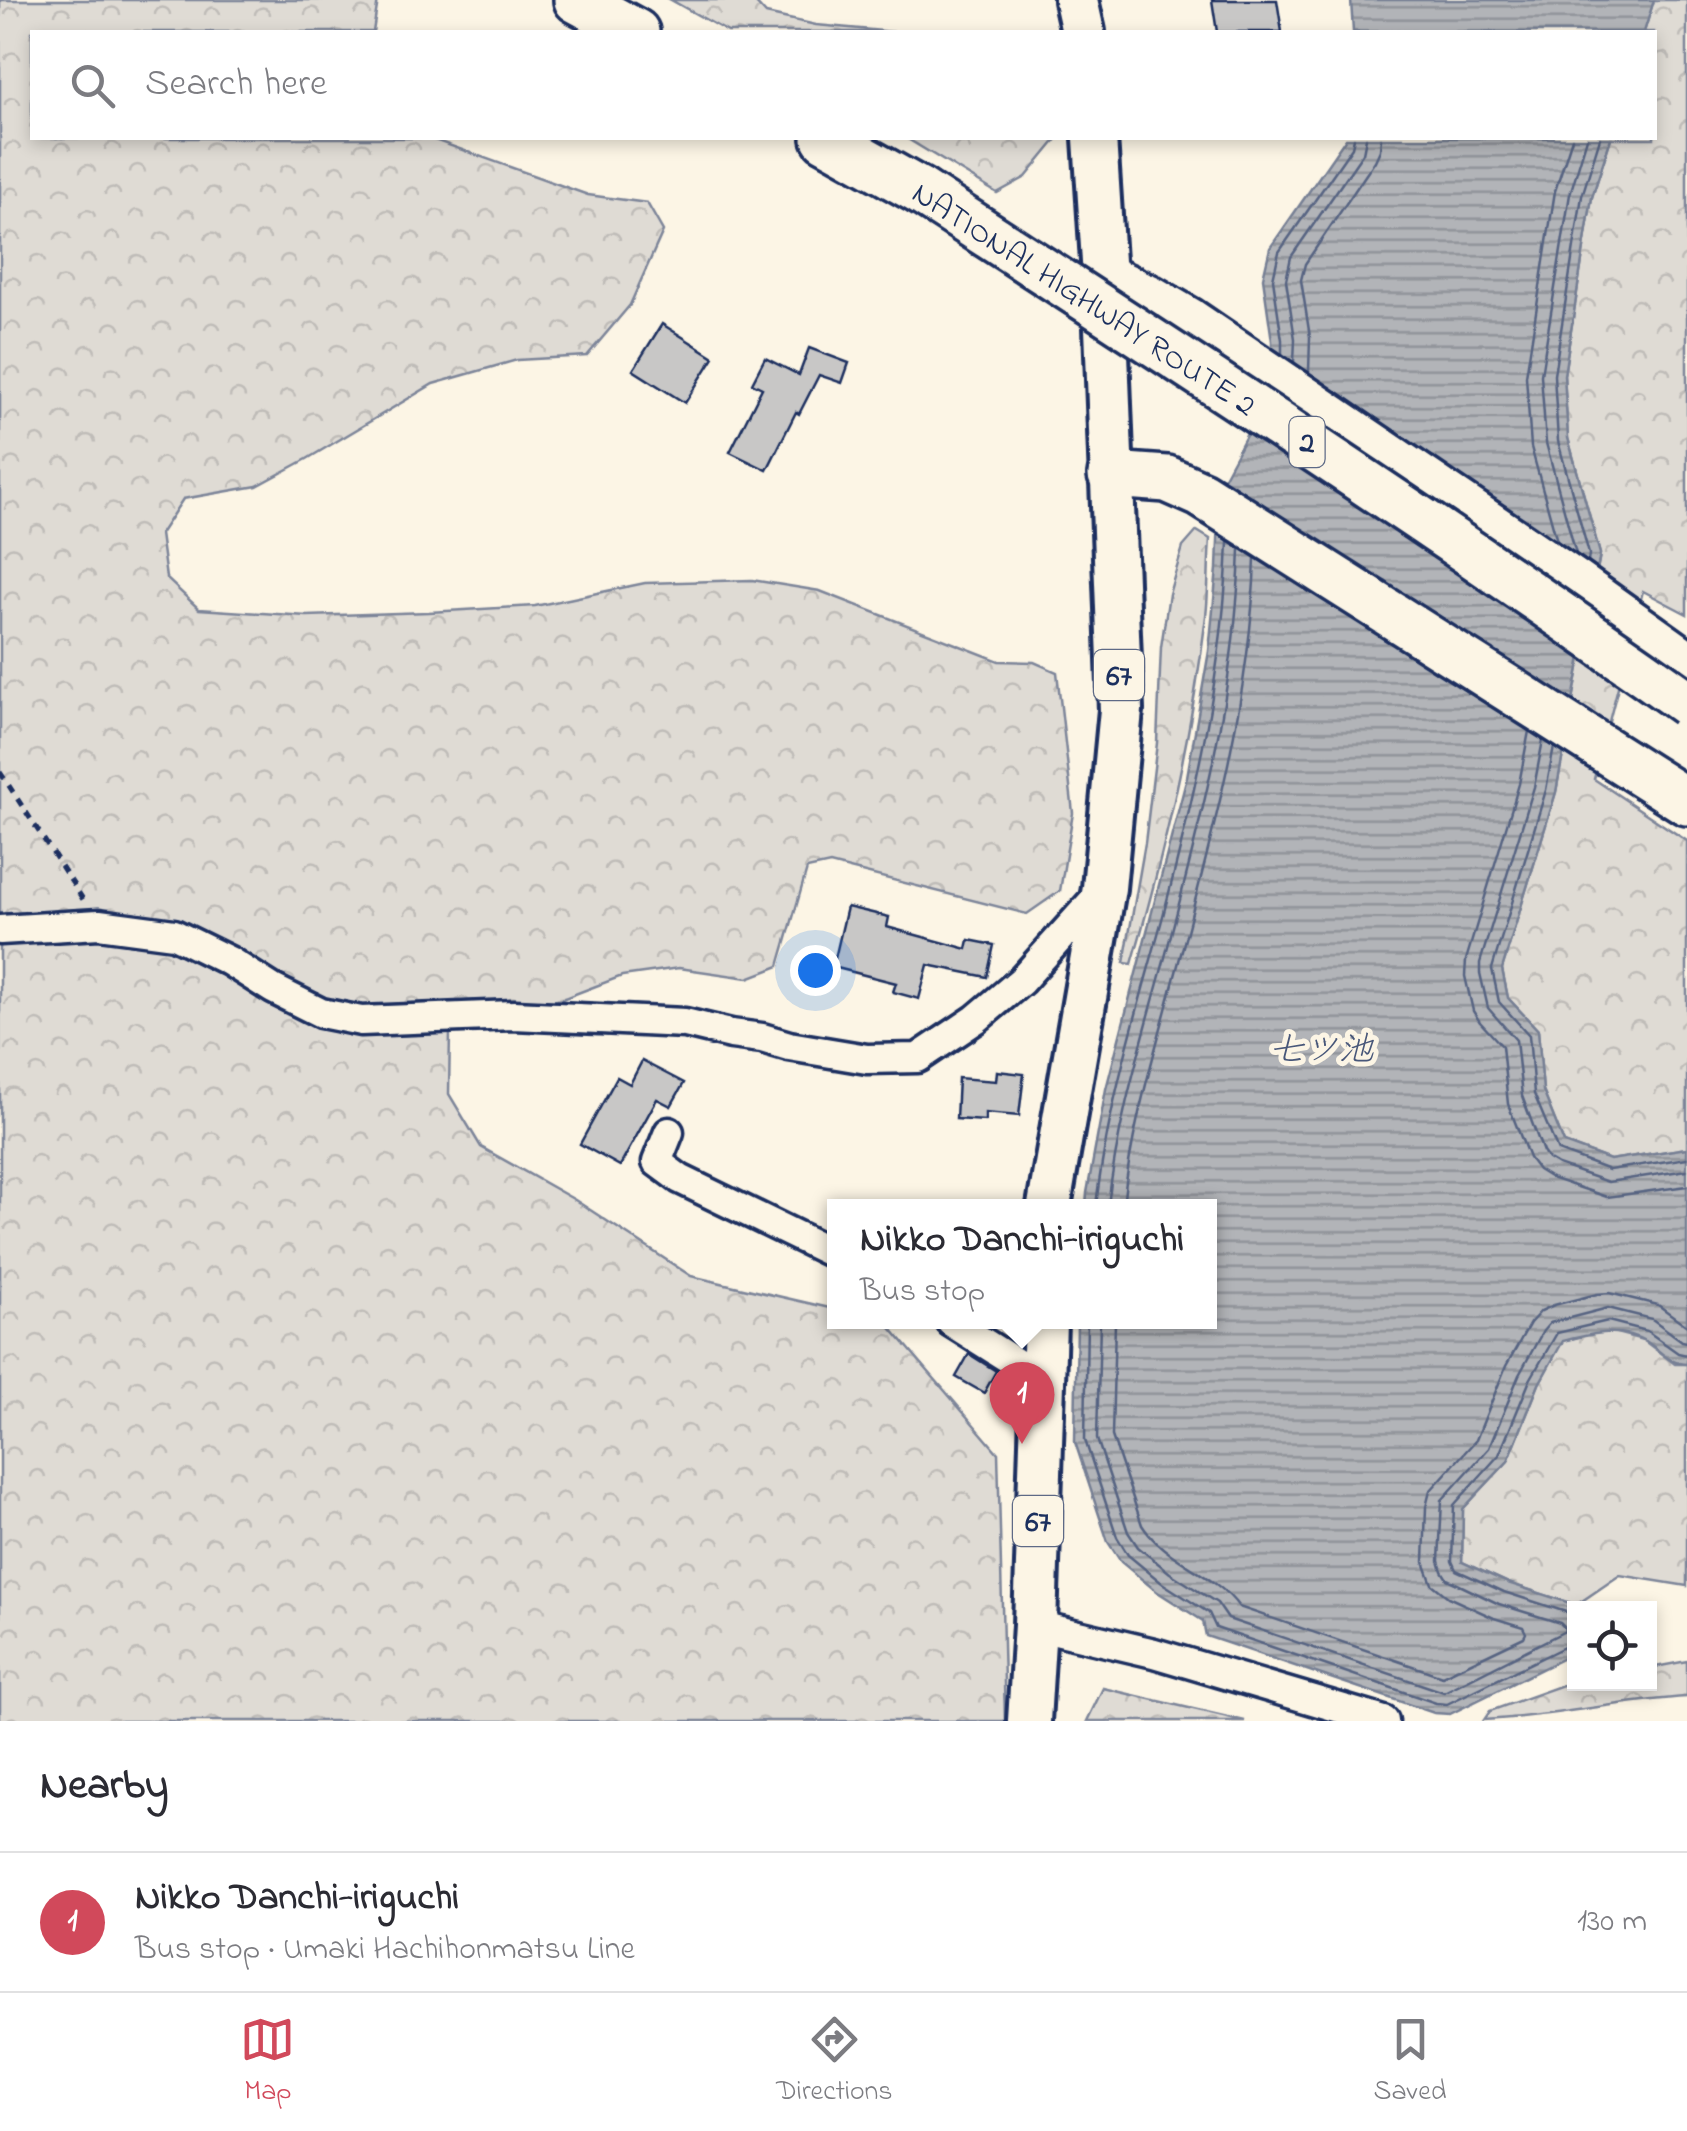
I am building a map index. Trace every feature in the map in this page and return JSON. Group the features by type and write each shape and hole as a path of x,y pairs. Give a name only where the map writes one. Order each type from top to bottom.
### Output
{"highway":[{"path":"577,0 632,30"},
{"name":"NATIONAL HIGHWAY ROUTE 2","path":"829,140 920,191 1226,388 1529,591 1687,703"},
{"path":"1104,277 1189,320 1679,657"},
{"path":"1111,475 1168,479 1201,494 1687,802"}],"main road":[{"path":"1076,0 1083,30"},
{"name":"67","path":"1049,1199 1104,888 1121,710 1095,140"},
{"name":"67","path":"1029,1721 1045,1329"}],"street":[{"path":"0,930 99,924 174,934 321,1012 362,1022 514,1014 685,1023 867,1058 918,1058 1022,981 1104,888"},
{"path":"668,1132 657,1162 680,1179 827,1251"},
{"path":"961,1329 1043,1380"},
{"path":"1035,1625 1154,1653 1384,1721"}],"path":[{"path":"0,772 99,924"}],"green space":[{"path":"0,0 378,0 373,30 30,30 30,140 435,140 588,195 647,203 663,231 630,305 587,356 517,360 433,384 257,486 183,499 160,534 166,578 199,609 307,616 535,606 645,583 752,580 820,591 999,661 1034,662 1057,672 1073,813 1060,891 1027,914 830,864 807,869 779,966 748,978 679,968 622,976 562,999 450,1031 449,1094 481,1147 575,1200 691,1276 827,1307 827,1329 892,1329 998,1453 1005,1721 0,1721"},
{"path":"671,0 753,0 766,14 816,25 872,30 724,30"},
{"path":"1654,0 1687,0 1687,614 1643,591 1594,779 1687,841 1687,1148 1610,1160 1564,1143 1543,1091 1538,1030 1508,998 1502,969 1556,792 1600,554 1568,438 1564,375 1592,197 1610,140 1657,140 1657,30 1645,30"},
{"path":"909,140 1056,140 1026,177 997,193"},
{"path":"1197,531 1210,539 1206,616 1193,704 1144,921 1132,964 1124,963 1145,843 1169,594 1183,547"},
{"path":"1605,1330 1643,1340 1675,1364 1687,1364 1687,1586 1620,1575 1582,1601 1567,1602 1508,1583 1462,1562 1463,1509 1508,1461 1539,1384 1562,1341"},
{"path":"1687,1661 1687,1697 1484,1720 1490,1711 1567,1684 1567,1691 1657,1691 1657,1667"},
{"path":"1103,1688 1245,1721 1087,1721"}],"water":[{"path":"1351,0 1654,0 1645,30 1353,30"},
{"name":"七ツ池","path":"1345,140 1610,140 1592,197 1564,375 1568,438 1600,554 1556,792 1502,969 1508,998 1538,1030 1543,1091 1564,1143 1610,1160 1687,1148 1687,1364 1670,1359 1647,1342 1626,1334 1594,1334 1563,1341 1539,1384 1508,1461 1463,1509 1462,1562 1508,1583 1567,1602 1567,1656 1450,1714 1434,1713 1206,1636 1203,1621 1156,1591 1121,1562 1108,1542 1075,1442 1077,1329 1217,1329 1217,1199 1087,1199 1106,1089 1187,777 1209,651 1220,484 1271,389 1272,341 1263,278 1270,248"}],"building":[{"path":"1212,0 1277,0 1282,30 1217,30"},
{"path":"662,324 714,357 685,403 633,370"},
{"path":"809,348 849,363 842,383 819,375 767,470 730,452 762,388 752,383 765,358 799,375"},
{"path":"847,907 889,917 887,927 967,949 969,940 994,945 987,977 928,965 919,999 893,992 896,983 833,967"},
{"path":"642,1061 684,1083 671,1106 657,1099 620,1166 580,1144 617,1077 630,1084"},
{"path":"997,1071 1024,1074 1019,1116 985,1113 985,1121 956,1119 958,1078 996,1081"},
{"path":"969,1354 996,1371 984,1393 956,1377"}],"place":[{"name":"Nikko Danchi-iriguchi","path":"1022,1444"}]}
